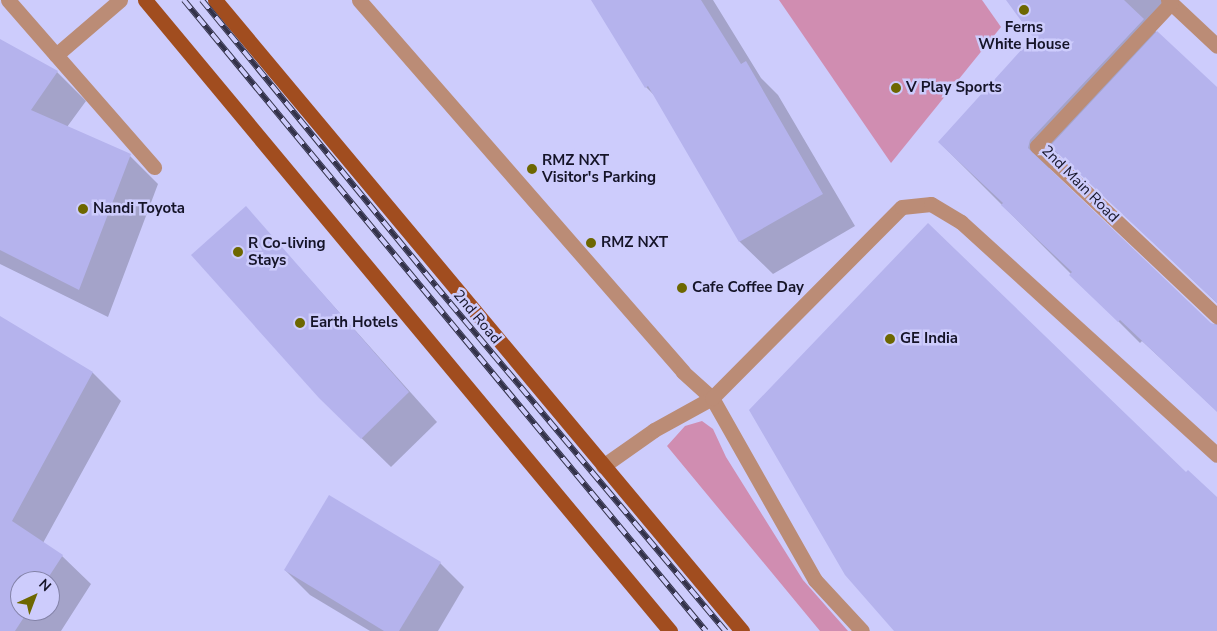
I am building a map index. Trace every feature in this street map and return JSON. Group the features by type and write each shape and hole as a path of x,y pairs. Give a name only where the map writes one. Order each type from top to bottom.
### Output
{"main road":[{"path":"146,0 670,631"},
{"name":"2nd Road","path":"215,0 742,631"}],"street":[{"path":"8,0 154,168"},
{"path":"56,54 120,0"},
{"path":"359,0 683,372 712,398 815,580 862,631"},
{"path":"1170,1 1217,46"},
{"name":"2nd Main Road","path":"1170,1 1037,146 1217,316"},
{"path":"603,466 654,430 712,398 902,207 931,204 961,222 1217,455"}],"shaded area":[{"name":"V Play Sports","path":"779,0 982,0 1001,27 891,163"},
{"path":"702,421 713,429 726,457 803,580 848,631 820,631 667,446 685,426"}],"building":[{"path":"591,0 701,0 741,64 746,61 823,194 739,242 648,86 645,88"},
{"path":"1006,0 1124,0 1144,19 1030,140 1028,148 1211,323 1217,325 1217,412 1120,320 1118,322 1069,275 1072,272 938,142 1033,37"},
{"path":"1157,31 1217,87 1217,303 1050,146"},
{"path":"0,39 58,71 31,110 131,154 79,290 0,250"},
{"path":"246,206 409,392 361,439 319,398 191,255"},
{"path":"928,223 1186,472 1188,470 1217,497 1217,631 894,631 845,575 749,410"},
{"path":"0,316 93,372 12,521 63,555 53,571 10,571 10,621 22,621 15,631 0,631"},
{"path":"329,495 441,562 399,631 384,631 284,570"}],"railway":[{"path":"184,0 706,631"},
{"path":"202,0 436,286 726,631"}],"place":[{"name":"Ferns White House","path":"1024,10"},
{"name":"V Play Sports","path":"896,88"},
{"name":"RMZ NXT Visitor's Parking","path":"532,169"},
{"name":"Nandi Toyota","path":"83,209"},
{"name":"RMZ NXT","path":"591,243"},
{"name":"R Co-living Stays","path":"238,252"},
{"name":"Cafe Coffee Day","path":"682,288"},
{"name":"Earth Hotels","path":"300,323"},
{"name":"GE India","path":"890,339"}]}
